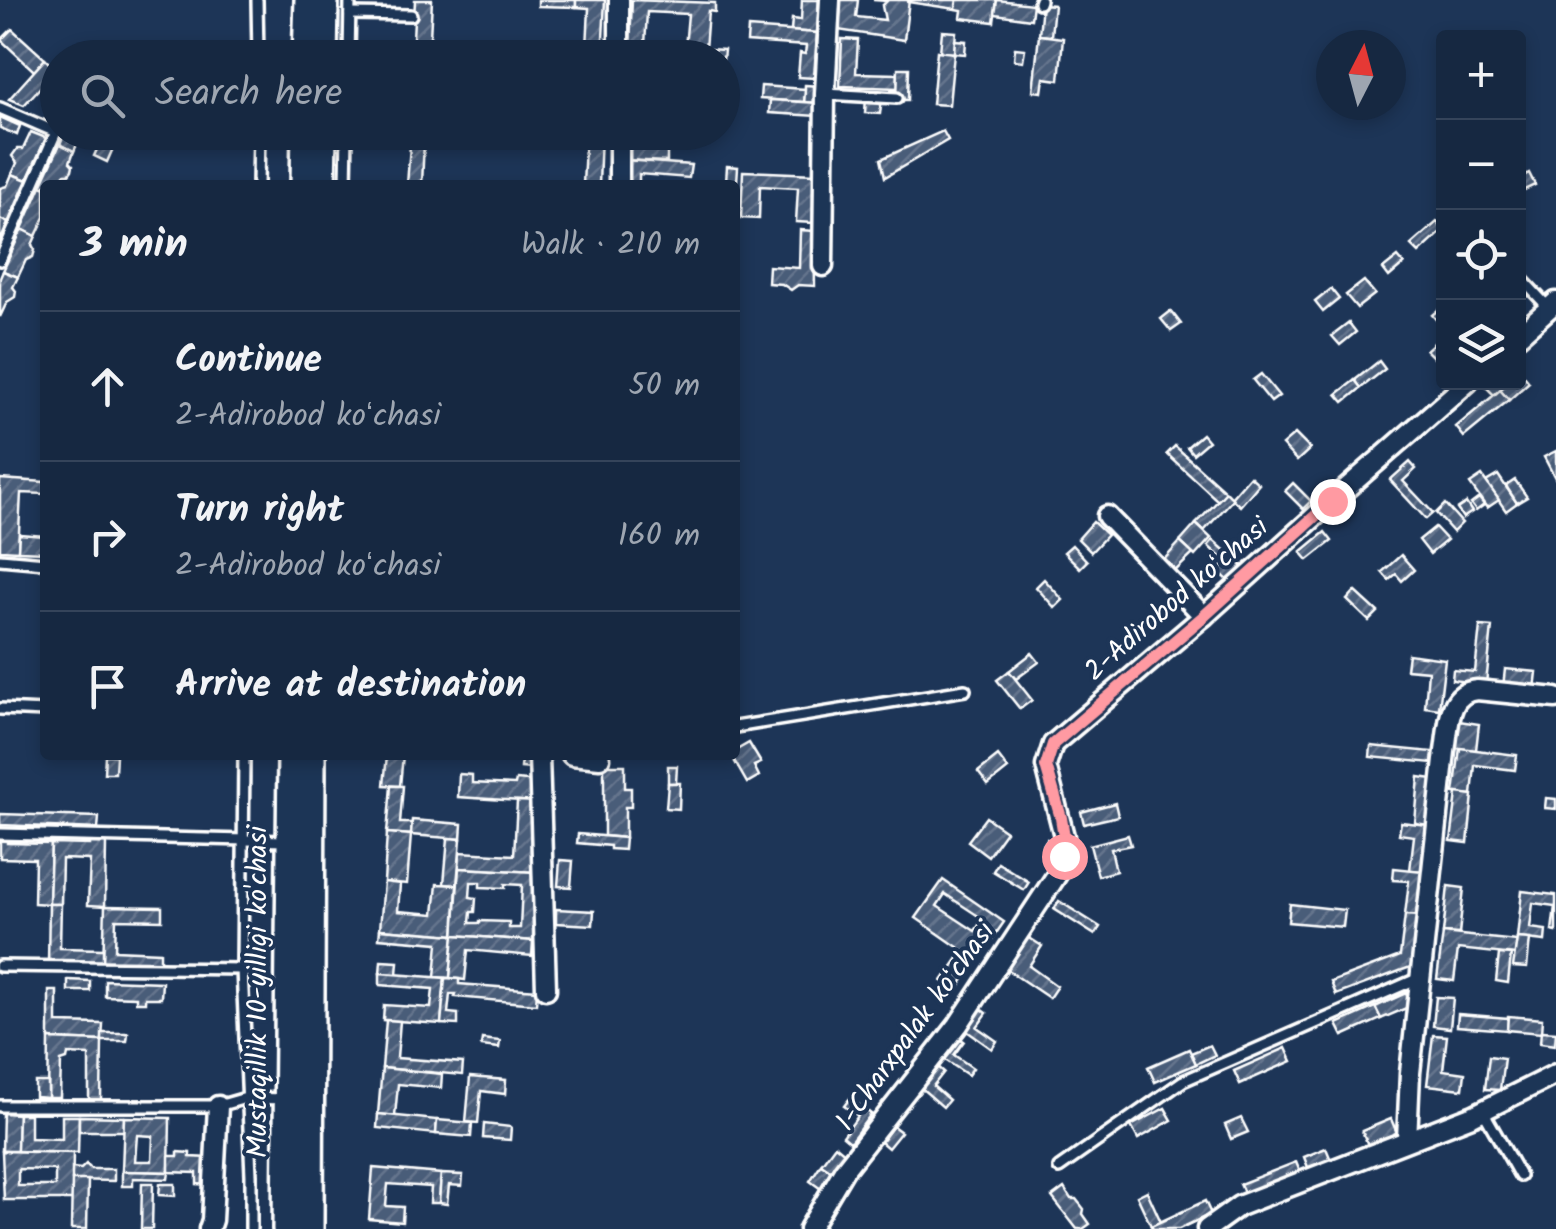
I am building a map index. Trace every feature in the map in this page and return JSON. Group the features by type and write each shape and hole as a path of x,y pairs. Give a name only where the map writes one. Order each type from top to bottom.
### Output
{"main road":[{"path":"307,40 308,0"},
{"path":"324,40 325,0"},
{"path":"304,180 305,150"},
{"path":"322,180 323,150"},
{"name":"Mustaqillik 10-yilligi ko'chasi","path":"286,1229 291,760"},
{"name":"Mustaqillik 10-yilligi ko'chasi","path":"310,1229 312,760"}],"street":[{"path":"619,0 619,40"},
{"path":"823,266 824,94 830,0"},
{"path":"619,150 619,180"},
{"path":"1526,330 1554,309"},
{"name":"2-Adirobod koʻchasi","path":"1064,856 1061,818 1046,766 1053,744 1459,390"},
{"path":"1108,516 1204,616"},
{"path":"1407,1140 1410,1074 1452,707 1456,698 1468,690 1556,698"},
{"path":"540,760 546,989"},
{"name":"1-Charxpalak koʻchasi","path":"809,1229 844,1170 958,1025 1054,880 1064,856"},
{"path":"1207,1229 1239,1206 1483,1111 1556,1074"},
{"path":"209,1229 218,1106"}],"lane":[{"path":"257,0 258,40"},
{"path":"349,40 350,0"},
{"path":"350,14 411,16"},
{"path":"824,94 897,98"},
{"path":"0,108 40,125"},
{"path":"0,260 48,150"},
{"path":"258,180 259,150"},
{"path":"346,180 347,150"},
{"path":"1526,283 1554,309"},
{"path":"0,559 40,562"},
{"path":"740,727 965,690"},
{"path":"0,709 40,710"},
{"path":"244,760 242,969 251,1229"},
{"path":"0,834 289,841"},
{"path":"0,966 242,969"},
{"path":"1058,1168 1183,1082 1422,977"},
{"path":"0,1106 218,1106 246,1098 287,1099"},
{"path":"1483,1111 1520,1176"}],"building":[{"path":"415,0 432,0 430,40 413,40"},
{"path":"538,0 576,0 576,7 538,6"},
{"path":"576,0 605,0 603,40 587,40 589,8 576,7"},
{"path":"632,0 715,3 715,12 708,11 706,40 686,40 688,14 647,12 645,40 630,40"},
{"path":"802,0 819,0 817,33 791,31 792,19 801,20"},
{"path":"840,0 858,0 856,17 885,20 882,6 887,1 873,0 909,0 904,40 838,30"},
{"path":"909,0 957,0 956,9"},
{"path":"957,0 997,0 994,22 961,18"},
{"path":"997,0 1033,4 1031,19 995,14"},
{"path":"1042,4 1054,5 1051,36 1039,35"},
{"path":"748,28 817,33 814,78 798,77 800,53 805,54 806,46 747,42"},
{"path":"12,29 40,54 40,64 34,71 1,40"},
{"path":"942,31 956,32 954,53 940,52"},
{"path":"1039,35 1063,38 1059,80 1044,78 1042,92 1033,91"},
{"path":"842,39 858,40 856,73 898,74 898,88 840,86"},
{"path":"955,40 966,41 965,54 954,53"},
{"path":"1015,48 1025,49 1023,61 1014,60"},
{"path":"937,51 954,53 949,105 932,104"},
{"path":"40,65 40,88 24,105 9,99"},
{"path":"898,68 909,68 908,100 897,100"},
{"path":"805,85 819,86 818,103 804,102"},
{"path":"761,86 805,89 804,102 760,99"},
{"path":"866,97 882,98 880,114 865,113"},
{"path":"770,100 818,103 817,116 769,113"},
{"path":"0,117 20,126 17,135 0,128"},
{"path":"943,131 948,140 885,177 881,159"},
{"path":"31,132 40,136 41,150 27,180 12,174 17,163 12,156 17,149 23,149"},
{"path":"57,150 74,151 69,174 64,174 61,180 44,180"},
{"path":"97,150 112,150 107,162 94,156"},
{"path":"410,150 424,150 422,180 407,180"},
{"path":"585,150 600,150 599,180 583,180"},
{"path":"624,150 667,150 667,162 624,160"},
{"path":"624,160 691,165 689,178 639,174 639,180 623,180"},
{"path":"727,166 738,167 737,180 726,180"},
{"path":"743,171 814,174 814,223 796,222 798,188 760,186 759,219 741,218"},
{"path":"1529,173 1535,185 1526,189"},
{"path":"12,174 27,180 8,223 0,219 0,188 7,186"},
{"path":"40,188 40,228 36,236 22,229"},
{"path":"0,219 8,223 0,242"},
{"path":"1436,223 1436,237 1419,253 1411,245"},
{"path":"22,229 36,236 32,245 35,250 18,277 3,271"},
{"path":"800,230 814,231 815,286 798,285 791,290 782,284 768,283 769,266 799,268"},
{"path":"1398,257 1404,264 1389,277 1383,269"},
{"path":"3,271 18,277 13,287 15,297 7,302 0,317 0,278"},
{"path":"1364,281 1375,294 1357,308 1346,295"},
{"path":"1331,289 1339,299 1323,312 1315,302"},
{"path":"1171,311 1181,324 1171,331 1161,319"},
{"path":"1349,323 1356,332 1340,345 1332,336"},
{"path":"1436,345 1436,360 1426,350"},
{"path":"1379,361 1385,369 1361,388 1355,380"},
{"path":"1261,374 1279,396 1271,402 1253,380"},
{"path":"1355,380 1361,388 1344,402 1337,394"},
{"path":"1500,390 1520,390 1509,400"},
{"path":"1500,390 1509,400 1464,437 1456,427"},
{"path":"1202,434 1208,441 1193,454 1187,447"},
{"path":"1295,434 1310,449 1297,461 1282,445"},
{"path":"1175,446 1226,492 1218,501 1167,454"},
{"path":"1556,451 1556,477 1555,478 1544,457"},
{"path":"1410,462 1416,469 1403,481 1433,513 1426,519 1390,480"},
{"path":"1498,475 1517,503 1506,511 1486,482"},
{"path":"1250,476 1259,484 1240,506 1231,498"},
{"path":"1482,476 1499,500 1487,508 1470,484"},
{"path":"0,479 40,482 40,494 21,493 18,551 0,550"},
{"path":"1515,480 1527,497 1517,503 1506,486"},
{"path":"1293,483 1311,501 1303,509 1285,491"},
{"path":"1226,492 1233,499 1204,531 1196,524"},
{"path":"1479,498 1484,505 1476,511 1471,504"},
{"path":"1466,503 1472,512 1463,518 1457,509"},
{"path":"1445,504 1462,523 1453,532 1436,513"},
{"path":"1093,522 1107,535 1091,552 1078,539"},
{"path":"1196,524 1211,538 1195,556 1180,542"},
{"path":"1435,527 1447,540 1430,554 1419,540"},
{"path":"1325,532 1332,541 1308,560 1301,552"},
{"path":"19,534 40,536 40,552 18,551"},
{"path":"1213,540 1231,556 1226,562 1208,546"},
{"path":"1180,542 1193,554 1171,575 1160,564"},
{"path":"1072,545 1087,561 1080,568 1064,552"},
{"path":"1401,555 1414,570 1402,581 1396,574 1389,580 1382,572"},
{"path":"1231,556 1244,567 1231,583 1218,571"},
{"path":"1044,579 1063,600 1055,608 1036,587"},
{"path":"1355,591 1378,612 1369,621 1347,600"},
{"path":"1480,626 1492,627 1486,684 1452,680 1453,670 1475,672"},
{"path":"1032,653 1039,662 1016,679 1009,671"},
{"path":"1408,654 1445,659 1439,709 1425,707 1428,671 1406,669"},
{"path":"1505,669 1537,672 1535,690 1503,687"},
{"path":"1009,671 1032,700 1020,709 997,680"},
{"path":"1459,721 1479,724 1476,750 1455,748"},
{"path":"749,743 761,763 754,766 759,776 747,783 734,760 740,760 740,748"},
{"path":"1371,746 1433,752 1432,763 1370,757"},
{"path":"1460,748 1517,755 1515,770 1475,765 1472,795 1454,793"},
{"path":"998,756 1008,769 988,785 978,772"},
{"path":"105,760 116,760 115,773 104,773"},
{"path":"386,760 403,760 400,786 384,785"},
{"path":"522,760 533,760 532,769 521,768"},
{"path":"604,765 625,765 625,788 631,788 631,807 625,807 625,838 604,836"},
{"path":"668,766 677,766 676,783 668,783"},
{"path":"459,774 472,775 472,783 539,782 538,802 458,797"},
{"path":"1419,777 1433,779 1428,825 1415,823"},
{"path":"668,783 680,783 679,809 666,808"},
{"path":"391,786 403,786 400,823 412,823 411,835 387,833"},
{"path":"1457,793 1473,795 1468,843 1451,841"},
{"path":"1546,798 1556,799 1556,809 1545,808"},
{"path":"517,801 538,802 535,872 459,868 460,852 514,855"},
{"path":"1115,803 1118,816 1084,824 1081,812"},
{"path":"0,814 99,817 98,829 0,825"},
{"path":"986,817 1006,831 988,856 968,841"},
{"path":"412,820 462,824 461,839 411,835"},
{"path":"1401,822 1428,825 1423,871 1410,870 1414,836 1399,834"},
{"path":"387,833 411,835 407,884 384,882"},
{"path":"578,834 625,838 624,850 577,843"},
{"path":"1128,835 1131,845 1111,849 1116,871 1098,876 1090,845"},
{"path":"448,838 461,839 457,885 444,884"},
{"path":"0,839 7,839 7,843 51,844 49,904 34,903 35,859 0,858"},
{"path":"1047,839 1057,846 1052,853 1042,847"},
{"path":"106,843 105,906 88,905 90,860 62,859 61,904 49,904 51,844"},
{"path":"560,860 573,861 571,887 558,886"},
{"path":"998,863 1029,882 1024,890 993,871"},
{"path":"459,868 535,872 533,941 454,935","holes":["471,882 480,882 480,887 522,885 520,928 509,928 509,922 470,923 476,898 470,897"]},
{"path":"1394,868 1423,871 1419,916 1405,915 1409,881 1393,880"},
{"path":"943,880 1004,922 975,959 916,918","holes":["945,894 983,919 975,931 937,906"]},
{"path":"384,882 400,884 398,911 434,914 437,884 457,885 454,935 380,929"},
{"path":"1448,886 1464,888 1459,934 1443,933"},
{"path":"1522,891 1556,895 1556,932 1552,931 1555,906 1533,903 1530,928 1546,930 1545,941 1517,938"},
{"path":"1059,901 1100,927 1095,935 1054,909"},
{"path":"49,904 61,904 60,948 103,949 103,965 48,964"},
{"path":"1290,904 1345,910 1343,927 1288,922"},
{"path":"105,906 162,907 162,920 116,919 115,950 160,952 160,967 103,965"},
{"path":"556,909 594,911 593,925 556,923"},
{"path":"1405,915 1419,916 1413,966 1336,995 1331,982 1400,956"},
{"path":"380,929 454,935 450,978 435,977 438,943 379,938"},
{"path":"1443,933 1517,941 1515,955 1458,949 1454,981 1437,979"},
{"path":"454,935 533,941 532,956 468,950 465,980 450,978"},
{"path":"1028,937 1042,946 1029,966 1057,986 1049,998 1006,969"},
{"path":"1517,938 1530,939 1527,968 1513,967"},
{"path":"963,951 977,960 956,991 942,981"},
{"path":"1499,954 1511,955 1508,983 1496,981"},
{"path":"381,961 398,962 397,974 380,973"},
{"path":"380,973 445,978 441,1024 383,1020 384,1005 431,1008 433,989 380,985"},
{"path":"445,978 459,979 459,984 537,990 536,1004 450,994 448,1013 458,1014 458,1025 441,1024"},
{"path":"68,980 90,981 90,991 68,991"},
{"path":"105,980 162,982 161,998 136,1002 136,997 105,996"},
{"path":"49,991 57,991 57,1023 103,1024 102,1041 49,1039"},
{"path":"1406,993 1411,1006 1381,1019 1375,1007"},
{"path":"1436,997 1453,998 1450,1028 1433,1026"},
{"path":"979,1007 987,1013 977,1027 997,1041 992,1049 964,1029"},
{"path":"1375,1007 1381,1019 1343,1036 1337,1024"},
{"path":"1458,1014 1508,1018 1507,1030 1457,1026"},
{"path":"1508,1016 1542,1019 1541,1033 1507,1030"},
{"path":"386,1020 400,1021 397,1058 463,1063 462,1075 382,1068"},
{"path":"1541,1031 1556,1032 1555,1045 1540,1043"},
{"path":"102,1033 128,1033 127,1041 102,1041"},
{"path":"1433,1035 1447,1036 1443,1070 1465,1073 1463,1089 1427,1085"},
{"path":"957,1036 964,1041 954,1055 973,1068 968,1075 942,1058"},
{"path":"49,1039 102,1041 101,1099 89,1099 89,1055 68,1054 61,1061 60,1098 48,1098"},
{"path":"482,1039 500,1041 499,1048 481,1046"},
{"path":"1210,1045 1215,1055 1196,1064 1191,1053"},
{"path":"1286,1048 1292,1061 1240,1084 1234,1071"},
{"path":"1189,1049 1196,1064 1155,1082 1148,1067"},
{"path":"1489,1056 1504,1058 1500,1090 1485,1089"},
{"path":"937,1066 944,1072 933,1086 949,1100 943,1107 920,1087"},
{"path":"382,1068 442,1074 441,1088 398,1084 395,1116 378,1114"},
{"path":"470,1077 506,1080 505,1094 481,1091 478,1123 466,1122"},
{"path":"35,1082 48,1082 48,1098 35,1097"},
{"path":"850,1098 871,1114 850,1142 843,1136 858,1116 844,1106"},
{"path":"1165,1108 1172,1120 1138,1139 1131,1126"},
{"path":"3,1113 18,1114 17,1151 2,1151"},
{"path":"18,1114 30,1114 30,1138 62,1139 62,1116 79,1116 78,1153 17,1151"},
{"path":"378,1114 437,1120 436,1134 377,1128"},
{"path":"79,1116 124,1117 124,1131 79,1131"},
{"path":"124,1117 170,1118 169,1172 122,1171","holes":["137,1135 153,1136 152,1161 135,1161"]},
{"path":"1241,1118 1248,1132 1231,1139 1225,1125"},
{"path":"1391,1119 1397,1133 1368,1145 1362,1131"},
{"path":"437,1120 472,1123 471,1137 436,1134"},
{"path":"484,1124 511,1127 510,1140 483,1138"},
{"path":"893,1126 901,1132 888,1148 881,1142"},
{"path":"835,1145 846,1154 833,1172 821,1164"},
{"path":"1326,1148 1331,1160 1309,1170 1304,1157"},
{"path":"2,1151 73,1153 72,1200 4,1200","holes":["18,1169 55,1170 55,1186 18,1186"]},
{"path":"178,1152 209,1158 208,1185 197,1184 197,1173 169,1172 169,1156 178,1156"},
{"path":"1296,1162 1300,1172 1245,1195 1240,1184"},
{"path":"86,1164 91,1169 114,1169 114,1181 72,1180 72,1168 81,1169"},
{"path":"821,1164 833,1172 821,1189 810,1181"},
{"path":"373,1168 441,1174 439,1203 430,1203 431,1187 388,1184 386,1206 403,1207 402,1222 369,1219"},
{"path":"122,1171 169,1172 168,1179 133,1178 133,1186 122,1186"},
{"path":"441,1174 463,1175 462,1186 449,1185 447,1204 439,1203"},
{"path":"72,1180 88,1180 87,1229 71,1229"},
{"path":"142,1183 153,1183 152,1229 141,1229"},
{"path":"160,1184 175,1184 175,1196 159,1195"},
{"path":"1064,1188 1084,1209 1090,1224 1083,1229 1077,1229 1052,1197"},
{"path":"1147,1191 1161,1222 1151,1226 1137,1196"},
{"path":"1205,1201 1211,1214 1179,1229 1151,1226"}],"route":[{"path":"1064,856 1061,818 1046,766 1053,744 1332,501"}]}
